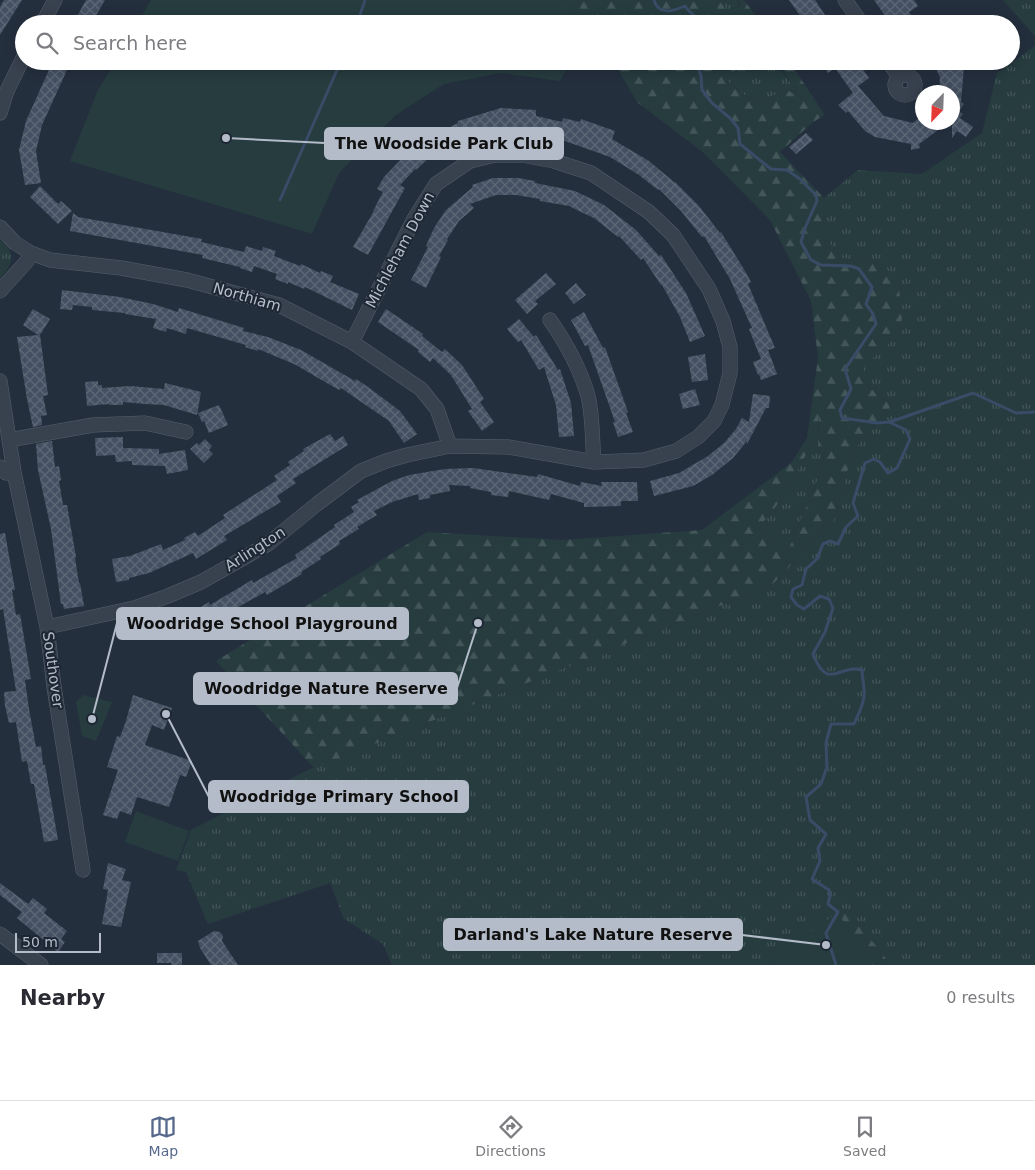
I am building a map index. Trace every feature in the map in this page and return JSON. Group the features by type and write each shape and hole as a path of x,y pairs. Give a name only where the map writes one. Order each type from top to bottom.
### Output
{"street":[{"path":"47,15 55,0"},
{"path":"845,0 856,15"},
{"path":"0,113 7,91 17,70"},
{"path":"894,70 899,77"},
{"name":"Michleham Down","path":"352,342 414,220 436,184 470,161 495,155 522,155 554,161 592,173 649,212 673,234 709,289 723,321 730,347 730,373 722,405 714,421 698,437 676,451 644,460 594,462 508,447 450,446"},
{"name":"Northiam","path":"0,227 15,243 31,253 50,260 121,268 187,280 279,305 352,342 421,389 437,409 450,446"},
{"path":"0,291 31,253"},
{"path":"550,320 565,343 588,397 594,462"},
{"name":"Southover","path":"0,381 14,472 47,627 54,687 83,870"},
{"path":"9,440 93,425 144,424 186,432"},
{"name":"Arlington","path":"47,627 134,608 201,582 268,544 317,504 362,471 407,454 450,446"},
{"path":"0,467 6,472 14,472"},
{"path":"0,934 41,965"}],"green space":[{"path":"151,0 566,0 572,15 142,15"},
{"path":"566,0 719,0 729,15 572,15"},
{"path":"719,0 737,0 744,15 729,15"},
{"path":"737,0 744,0 755,15 743,15 739,7 740,3"},
{"path":"1003,0 1035,0 1035,36 1020,19 1020,15 1016,15"},
{"path":"1035,46 1035,965 888,965 887,959 797,965 392,965 383,944 344,919 330,883 208,924 186,872 176,870 191,830 308,770 772,585 834,520 853,451 892,405 864,382 864,365 898,335 876,259 864,262 842,258 824,236 824,198 858,170 922,174 982,133 997,73 1001,70 1020,70 1020,57"},
{"path":"110,70 566,70 560,81 501,73 444,84 396,115 339,173 312,234 70,161 97,92"},
{"path":"618,70 735,70 727,81 746,96 759,101 788,90 792,93 796,91 783,70 795,70 825,115 813,122 780,152 824,198 824,236 842,258 864,262 876,259 897,279 903,314 898,335 864,366 864,382 892,405 853,451 834,520 772,585 314,768 216,661 427,532 562,540 702,530 792,462 807,438 818,358 811,301 770,220 704,153 637,102","holes":["819,412 818,449 823,457 824,464 788,551 758,529 784,496 817,434"]},
{"path":"735,70 781,70 796,90 792,93 788,90 759,101 746,96 726,80"},
{"path":"0,239 9,249 11,259 8,268 0,279"},
{"path":"819,399 818,449 823,457 824,464 788,551 758,529 784,496 817,434"},
{"path":"83,695 112,702 96,741 82,736 76,702"},
{"path":"136,811 189,831 178,861 125,842"},
{"path":"847,909 887,960 888,965 797,965 784,952"},
{"path":"838,912 869,965 766,965"}],"building":[{"path":"4,0 22,0 0,35 0,7"},
{"path":"86,0 105,0 96,15 78,15"},
{"path":"789,0 815,0 825,15 800,15"},
{"path":"874,0 914,0 918,6 909,12 911,15 885,15"},
{"path":"49,70 67,70 42,125 36,151 41,183 25,185 19,150 26,121"},
{"path":"836,70 863,70 869,78 858,86 884,116 913,123 915,121 915,130 938,130 919,144 920,148 911,150 911,144 875,137 865,131 848,111 846,113 838,105 853,93"},
{"path":"936,70 964,70 961,102 964,104 960,110 960,85 939,85 940,77"},
{"path":"501,108 536,110 536,116 562,122 563,118 580,122 581,119 615,131 612,139 649,161 675,182 721,232 751,282 748,284 775,348 768,350 777,374 761,380 758,375 753,362 761,359 749,329 752,328 730,279 704,236 702,237 681,211 659,189 639,175 610,157 562,139 537,134 537,132 512,130 509,133 483,132 458,138 460,141 432,155 400,185 405,188 368,255 353,247 383,192 377,189 384,177 404,156 400,152 411,142 414,145 458,123 458,121"},
{"path":"960,118 973,127 966,137 957,131 952,138 952,130 960,130"},
{"path":"806,133 813,140 796,154 789,147"},
{"path":"493,178 518,178 535,181 535,183 575,191 604,205 636,230 659,256 661,255 686,293 705,336 690,342 680,317 662,285 643,258 641,260 619,236 594,218 569,206 540,201 540,199 516,195 496,195 470,204 474,208 459,221 447,239 439,256 441,257 426,288 411,280 428,247 426,246 434,228 446,210 473,187 472,185"},
{"path":"40,186 58,204 61,201 72,211 58,224 30,197"},
{"path":"73,213 78,217 202,239 201,242 244,252 246,246 262,251 263,247 276,251 274,256 333,276 330,282 359,294 352,310 305,287 304,289 275,279 277,274 254,266 252,272 240,267 202,258 203,255 70,231"},
{"path":"546,273 556,284 535,301 538,304 527,314 515,300"},
{"path":"576,283 586,295 574,304 565,293"},
{"path":"62,290 120,297 178,312 179,308 244,328 243,331 268,337 301,350 368,387 400,411 417,434 404,443 389,421 341,388 339,390 294,364 258,349 258,351 245,347 246,345 187,328 186,334 167,328 166,332 153,328 156,319 125,313 92,310 92,307 73,305 72,310 60,309"},
{"path":"33,309 50,319 40,335 48,395 43,396 47,415 41,416 42,425 33,427 17,337 38,335 23,325"},
{"path":"386,309 423,334 422,336 442,352 445,349 462,365 484,399 480,402 494,422 482,431 468,411 472,409 451,375 433,358 430,362 418,352 419,350 378,322"},
{"path":"584,312 603,348 605,347 628,412 626,413 633,432 618,437 613,422 615,422 588,345 585,346 571,320"},
{"path":"519,319 534,337 536,335 558,370 560,369 571,403 574,436 559,437 556,405 544,367 539,370 521,340 518,342 507,329"},
{"path":"705,354 708,380 692,382 688,357"},
{"path":"98,381 98,385 102,385 102,388 130,386 164,389 165,383 201,392 197,415 164,405 123,402 123,405 87,406 85,382"},
{"path":"695,389 700,405 683,409 679,394"},
{"path":"753,394 770,396 769,408 766,408 747,444 747,441 733,458 712,475 693,486 654,496 650,481 679,473 708,456 724,443 736,429 742,418 749,422"},
{"path":"219,405 228,425 209,433 198,413"},
{"path":"330,434 335,441 343,436 348,445 293,479 296,483 277,496 281,502 224,536 227,540 196,559 193,553 149,573 116,582 112,559 130,556 161,544 163,550 185,540 184,538 195,532 198,536 225,518 223,515 277,480 274,476 290,465 288,462 304,451 303,449"},
{"path":"123,437 123,448 159,449 159,454 185,450 188,470 167,474 165,466 132,465 132,461 116,462 115,455 96,456 95,438"},
{"path":"205,439 212,446 209,450 213,454 204,463 190,449 197,443 199,445"},
{"path":"52,441 55,467 59,466 61,480 59,481 63,505 67,505 84,606 64,609 63,604 61,604 51,529 38,470 36,444"},
{"path":"473,468 537,477 538,474 580,486 581,482 602,486 601,482 637,482 638,501 621,501 621,506 584,507 584,503 551,494 549,500 509,491 508,497 491,495 491,492 470,488 470,486 449,485 450,491 430,495 430,498 419,500 418,494 392,502 374,511 377,515 339,541 340,544 301,572 302,574 267,595 265,592 240,606 229,613 231,617 201,635 189,614 209,602 210,605 252,580 253,583 297,558 295,555 354,512 351,507 359,502 357,500 392,481 409,475 445,469"},
{"path":"5,533 15,590 12,590 16,615 20,614 31,679 25,680 29,709 36,747 41,746 58,840 44,842 34,784 31,784 27,761 22,762 16,722 9,723 5,706 4,692 16,691 3,609 0,610 0,534"},
{"path":"133,695 172,708 164,730 152,725 145,745 192,761 186,777 180,775 169,807 137,797 131,815 120,811 117,819 103,815 118,770 107,767 117,736 120,737 126,721"},
{"path":"108,863 126,869 122,880 131,882 121,927 102,924 108,890 103,889"},
{"path":"0,883 28,904 33,898 47,909 44,913 67,931 61,939 65,942 58,952 17,918 22,912 0,895"},
{"path":"214,931 220,932 223,936 222,941 238,965 211,965 200,948 198,941"},
{"path":"157,953 182,953 182,965 157,963"}],"waterway":[{"path":"360,15 365,0"},
{"path":"654,0 656,5 663,10 671,11 685,6 693,15"},
{"path":"280,200 337,70"},
{"path":"699,70 702,90 712,103 730,118 738,128 740,144 771,169 787,170 800,179 816,195 817,201 801,242 811,260 821,265 851,266 859,269 872,287 866,304 873,314 876,324 845,369 851,389 840,410 842,418 877,423 889,422 906,430 910,439 897,468 888,473 880,462 874,459 865,463 853,503 858,516 846,527 838,544 830,541 823,544 817,559 806,569 802,585 793,589 791,597 797,605 804,609 820,596 829,599 833,608 825,632 813,654 824,672 835,674 847,670 862,670 864,694 858,716 854,724 831,724 826,743 827,767 821,784 806,797 810,820 826,834 818,848 820,861 812,879 829,890 828,904 838,912 826,933 836,965"},
{"path":"890,422 973,393 1016,413 1035,412"}],"place":[{"name":"The Woodside Park Club","path":"226,138"},
{"name":"Woodridge Nature Reserve","path":"478,623"},
{"name":"Woodridge Primary School","path":"166,714"},
{"name":"Woodridge School Playground","path":"92,719"},
{"name":"Darland's Lake Nature Reserve","path":"826,945"}]}
